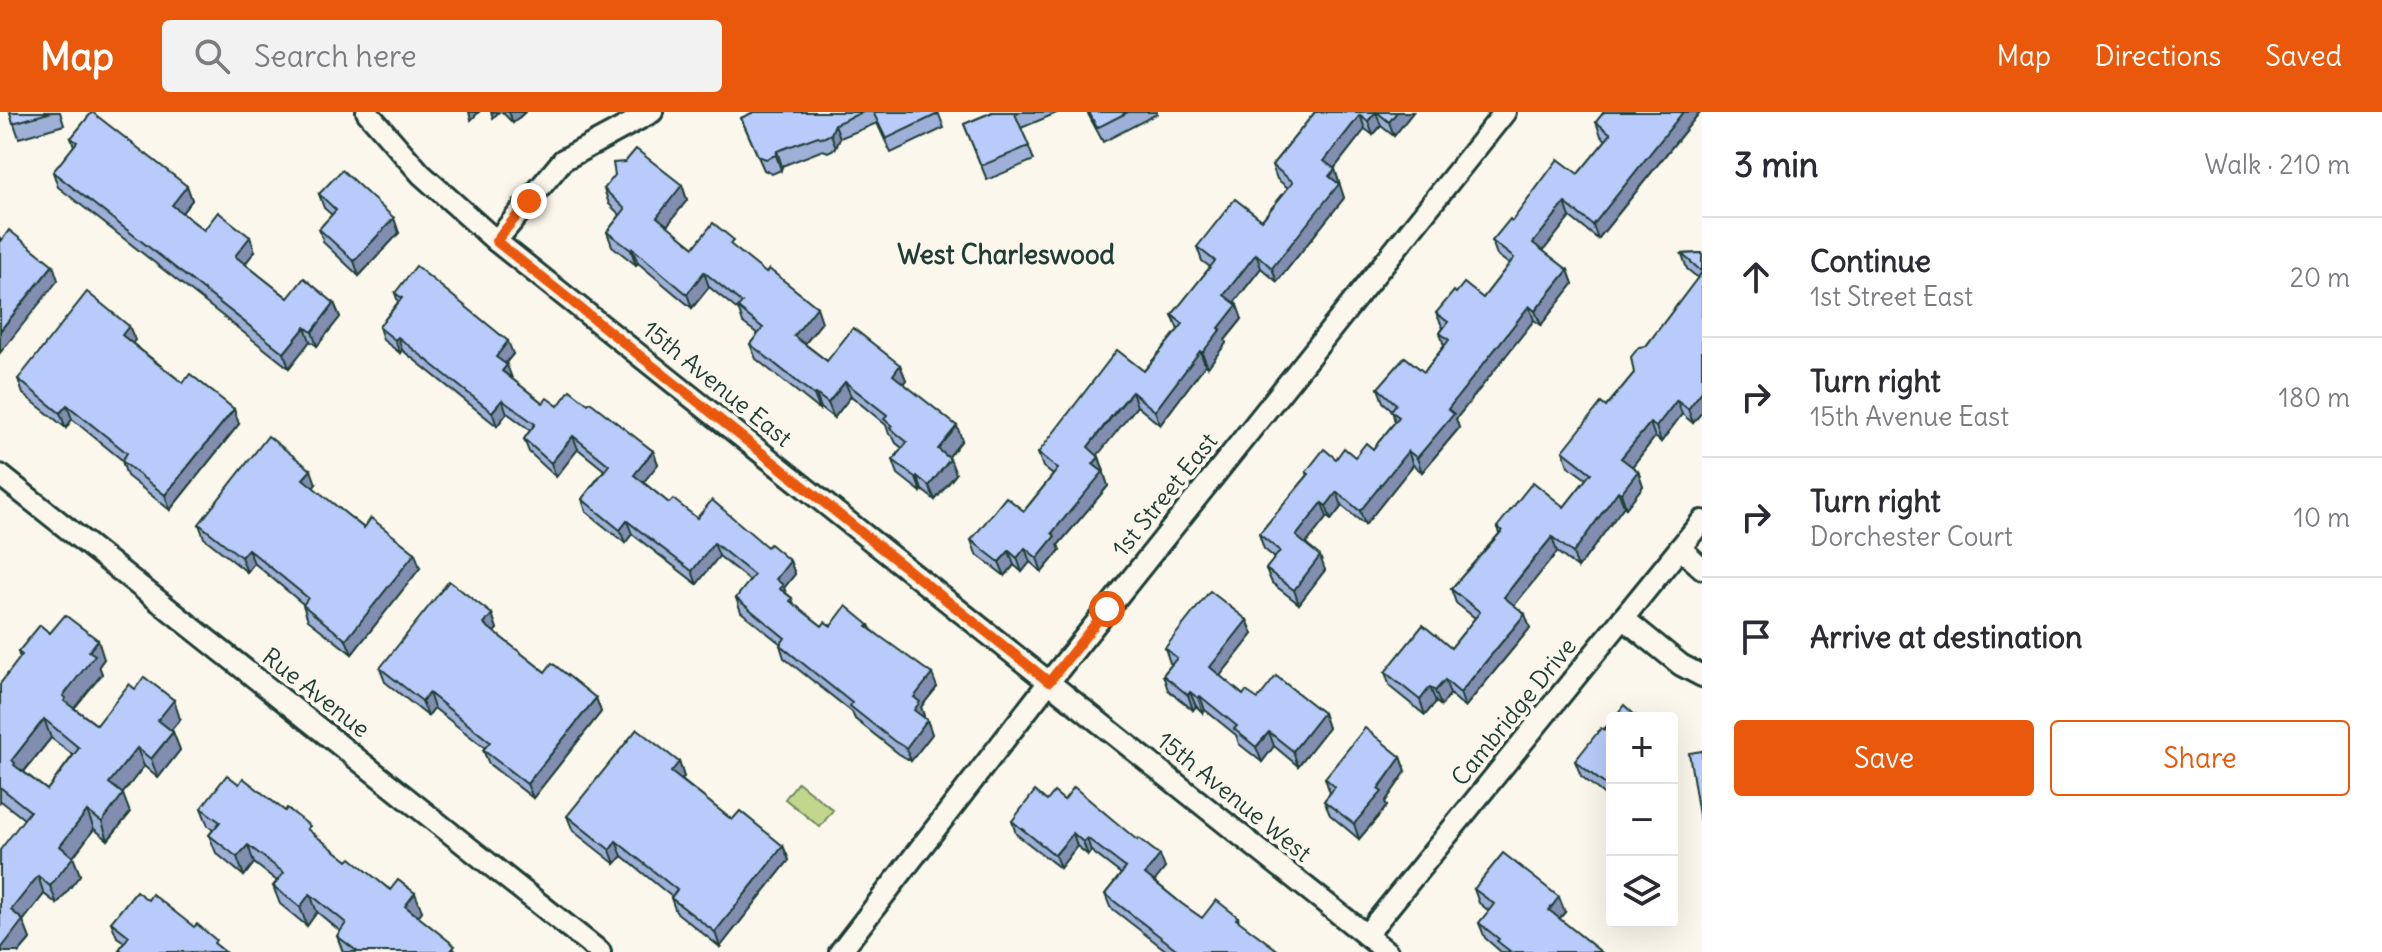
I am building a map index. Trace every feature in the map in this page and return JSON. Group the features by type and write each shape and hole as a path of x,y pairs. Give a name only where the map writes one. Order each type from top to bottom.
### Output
{"street":[{"name":"15th Avenue East","path":"367,112 421,174 496,241 1049,682"},
{"path":"496,241 563,160 652,112"},
{"name":"1st Street East","path":"840,952 1049,682 1505,112"},
{"name":"Rue Avenue","path":"0,475 600,952"},
{"name":"Cambridge Drive","path":"1366,935 1702,521"},
{"path":"1680,548 1702,568"},
{"path":"1623,618 1681,665 1702,676"},
{"name":"15th Avenue West","path":"1049,682 1387,952"}],"green space":[{"path":"798,782 833,810 820,827 785,799"}],"building":[{"path":"10,112 52,112 13,123"},
{"path":"92,112 187,186 172,205 204,230 218,212 250,237 235,256 288,298 304,278 334,303 312,332 305,327 284,353 53,172 77,142 71,138"},
{"path":"754,112 863,112 835,124 831,134 823,138 818,136 777,151 776,155 766,159 758,156 741,118"},
{"path":"873,112 938,112 938,114 886,139"},
{"path":"993,112 1019,112 1015,114 1029,146 981,166 964,124"},
{"path":"1089,112 1128,112 1097,128"},
{"path":"1315,112 1376,112 1368,121 1360,115 1324,161 1335,169 1329,176 1339,184 1272,268 1256,254 1224,295 1237,305 1155,411 1132,392 1114,413 1088,447 1099,457 1093,464 1103,472 1052,533 1055,536 1037,558 1025,548 1017,558 1009,551 999,562 971,540 1006,497 1024,511 1058,469 1038,453 1117,350 1144,371 1183,324 1172,315 1215,261 1197,247 1235,199 1262,220 1293,182 1272,165"},
{"path":"1377,112 1397,112 1389,122"},
{"path":"1604,112 1683,112 1593,225 1565,203 1533,243 1568,270 1535,311 1529,306 1448,409 1454,414 1417,458 1408,451 1360,511 1337,492 1326,506 1322,503 1296,536 1320,556 1294,590 1266,569 1280,551 1259,534 1309,474 1306,472 1324,449 1336,459 1344,448 1355,457 1366,443 1373,449 1399,417 1391,411 1396,404 1378,388 1405,357 1424,372 1449,340 1440,333 1448,322 1436,313 1464,283 1483,298 1514,258 1492,241 1510,219 1512,221 1558,159 1578,174 1611,134 1596,122"},
{"path":"636,149 682,185 657,217 694,247 713,223 734,240 730,244 766,273 769,269 817,307 794,336 827,361 853,328 900,365 893,375 957,426 938,449 950,459 929,486 893,460 907,442 890,428 892,426 884,419 887,415 845,382 828,403 814,395 750,344 763,328 738,308 742,303 704,272 687,294 632,248 607,232 625,209 604,189 615,175 613,163 625,162"},
{"path":"342,170 394,218 354,261 319,229 336,210 319,194"},
{"path":"9,230 53,265 0,331 0,238 2,240"},
{"path":"1702,253 1702,272 1682,254"},
{"path":"416,266 508,341 496,357 507,365 502,371 543,403 547,398 558,406 570,390 653,451 634,475 669,503 673,499 697,518 712,500 767,547 770,544 790,561 776,579 783,585 780,589 792,598 790,601 822,626 825,622 831,626 846,606 869,625 867,627 932,674 914,697 920,702 914,710 927,720 906,748 850,706 852,703 780,645 785,638 736,598 754,575 714,543 692,571 627,521 620,530 582,499 609,465 573,436 551,463 524,439 535,424 502,400 492,412 398,337 395,340 379,327 402,298 395,293"},
{"path":"1702,272 1702,391 1688,409 1677,400 1656,427 1650,423 1621,458 1638,471 1621,493 1618,491 1573,553 1552,537 1522,574 1504,597 1525,614 1460,693 1445,680 1435,691 1430,687 1420,700 1385,672 1423,625 1451,648 1480,612 1451,589 1502,531 1497,527 1533,482 1564,507 1591,473 1563,451 1601,403 1606,407 1634,373 1631,357 1639,347 1646,346"},
{"path":"87,292 129,326 122,335 154,361 183,383 190,374 234,409 165,495 122,461 127,453 67,405 60,413 18,379"},
{"path":"268,436 311,470 303,479 335,505 364,528 371,518 415,553 346,640 303,605 308,598 248,549 241,557 199,524"},
{"path":"449,581 492,614 484,624 545,672 552,663 596,698 527,784 483,750 490,742 429,693 422,701 380,668"},
{"path":"1210,591 1247,620 1210,667 1243,695 1246,691 1258,699 1276,676 1323,713 1293,751 1269,732 1256,747 1234,729 1237,726 1200,696 1198,698 1190,692 1188,695 1163,675 1177,658 1165,648"},
{"path":"65,615 98,640 89,651 95,655 63,696 66,698 64,701 97,725 129,684 135,689 144,677 174,700 158,720 173,732 151,759 137,748 109,783 123,794 102,822 87,811 60,846 73,857 50,886 38,876 11,910 23,920 1,949 4,952 0,952 0,850 30,811 0,787 0,684 22,655 18,652 40,625 50,633","holes":["44,719 79,748 47,790 14,765 12,760"]},
{"path":"1624,705 1632,712 1619,712"},
{"path":"1365,728 1401,757 1378,789 1382,792 1354,824 1324,801 1335,787 1325,778"},
{"path":"1601,728 1606,728 1606,785 1575,761"},
{"path":"637,729 679,762 671,772 732,820 740,811 783,846 715,932 671,898 677,890 616,841 610,850 567,816"},
{"path":"1702,751 1702,834 1689,753"},
{"path":"227,775 239,784 243,778 285,811 287,808 310,826 307,829 348,861 351,858 390,890 398,880 415,893 405,906 455,946 450,952 358,952 337,936 346,923 310,894 300,907 273,886 284,873 248,845 237,857 209,835 220,822 201,808"},
{"path":"1074,787 1137,840 1160,855 1145,874 1182,904 1202,918 1216,900 1280,952 1180,952 1105,894 1126,868 1087,838 1083,842 1073,833 1055,855 1012,821 1035,791 1047,801 1054,792 1064,800"},
{"path":"1503,853 1559,897 1549,910 1601,952 1511,952 1479,923 1494,904 1474,889"},
{"path":"136,891 148,900 152,894 194,927 197,924 225,952 119,950 129,936 111,922"}],"district":[{"name":"West Charleswood","path":"1006,255"}],"route":[{"path":"529,201 496,241 1049,682 1107,609"}]}
